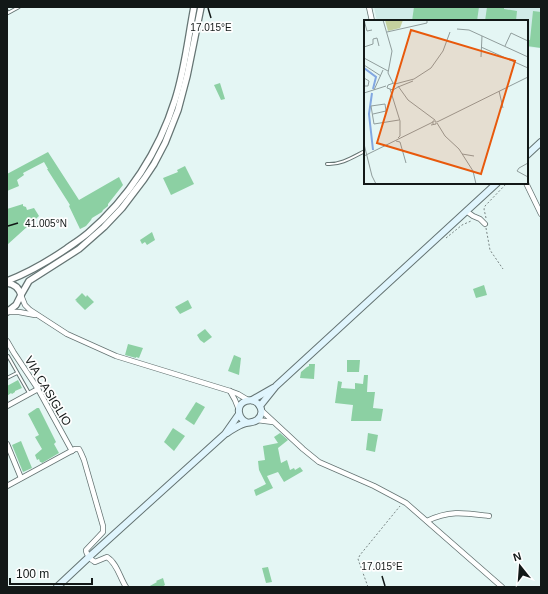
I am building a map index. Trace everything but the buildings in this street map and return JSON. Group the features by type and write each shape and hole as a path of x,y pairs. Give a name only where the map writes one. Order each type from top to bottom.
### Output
{"main road":[{"path":"528,154 541,142"},
{"path":"261,408 276,386 496,184"},
{"path":"225,434 239,412 242,404 276,386"},
{"path":"239,412 240,418 246,422 250,423 257,420 261,414 261,408 258,403 250,400"},
{"path":"57,587 225,434 246,422"}],"street":[{"path":"7,282 33,269 87,234 118,204 141,174 168,121 175,100 186,57 194,7"},
{"path":"7,312 16,305 30,281 79,248 104,227 122,208 144,179 165,143 178,110 187,76 200,7"},
{"path":"369,7 372,20"},
{"path":"526,184 541,214"},
{"path":"466,210 473,216 480,218 485,224"},
{"path":"7,282 15,285 20,291 28,308 67,334 116,356 230,391 250,400"},
{"path":"7,312 19,312 39,316"},
{"name":"VIA CASIGLIO","path":"7,341 38,389 72,451 75,449 79,450 81,453 103,526 102,532 86,550 89,557"},
{"path":"7,406 38,389"},
{"path":"230,391 239,412"},
{"path":"261,408 273,422 319,462 404,501 502,587"},
{"path":"257,420 273,422"},
{"path":"7,444 22,478"},
{"path":"7,486 72,451"},
{"path":"427,521 445,514 461,513 489,516"},
{"path":"89,557 95,562 107,557 111,559 126,587"}],"lane":[{"path":"7,11 8,13 19,7"},
{"path":"327,164 333,165 364,151"},
{"path":"14,353 7,356 29,393"},
{"path":"7,378 17,373"}],"path":[{"path":"503,269 490,250 484,210 485,206 506,184"},
{"path":"446,238 462,225 472,220"},
{"path":"368,587 358,559 404,501"}],"shaded area":[{"path":"374,7 541,7 541,48 528,47 528,20 377,20"}]}
